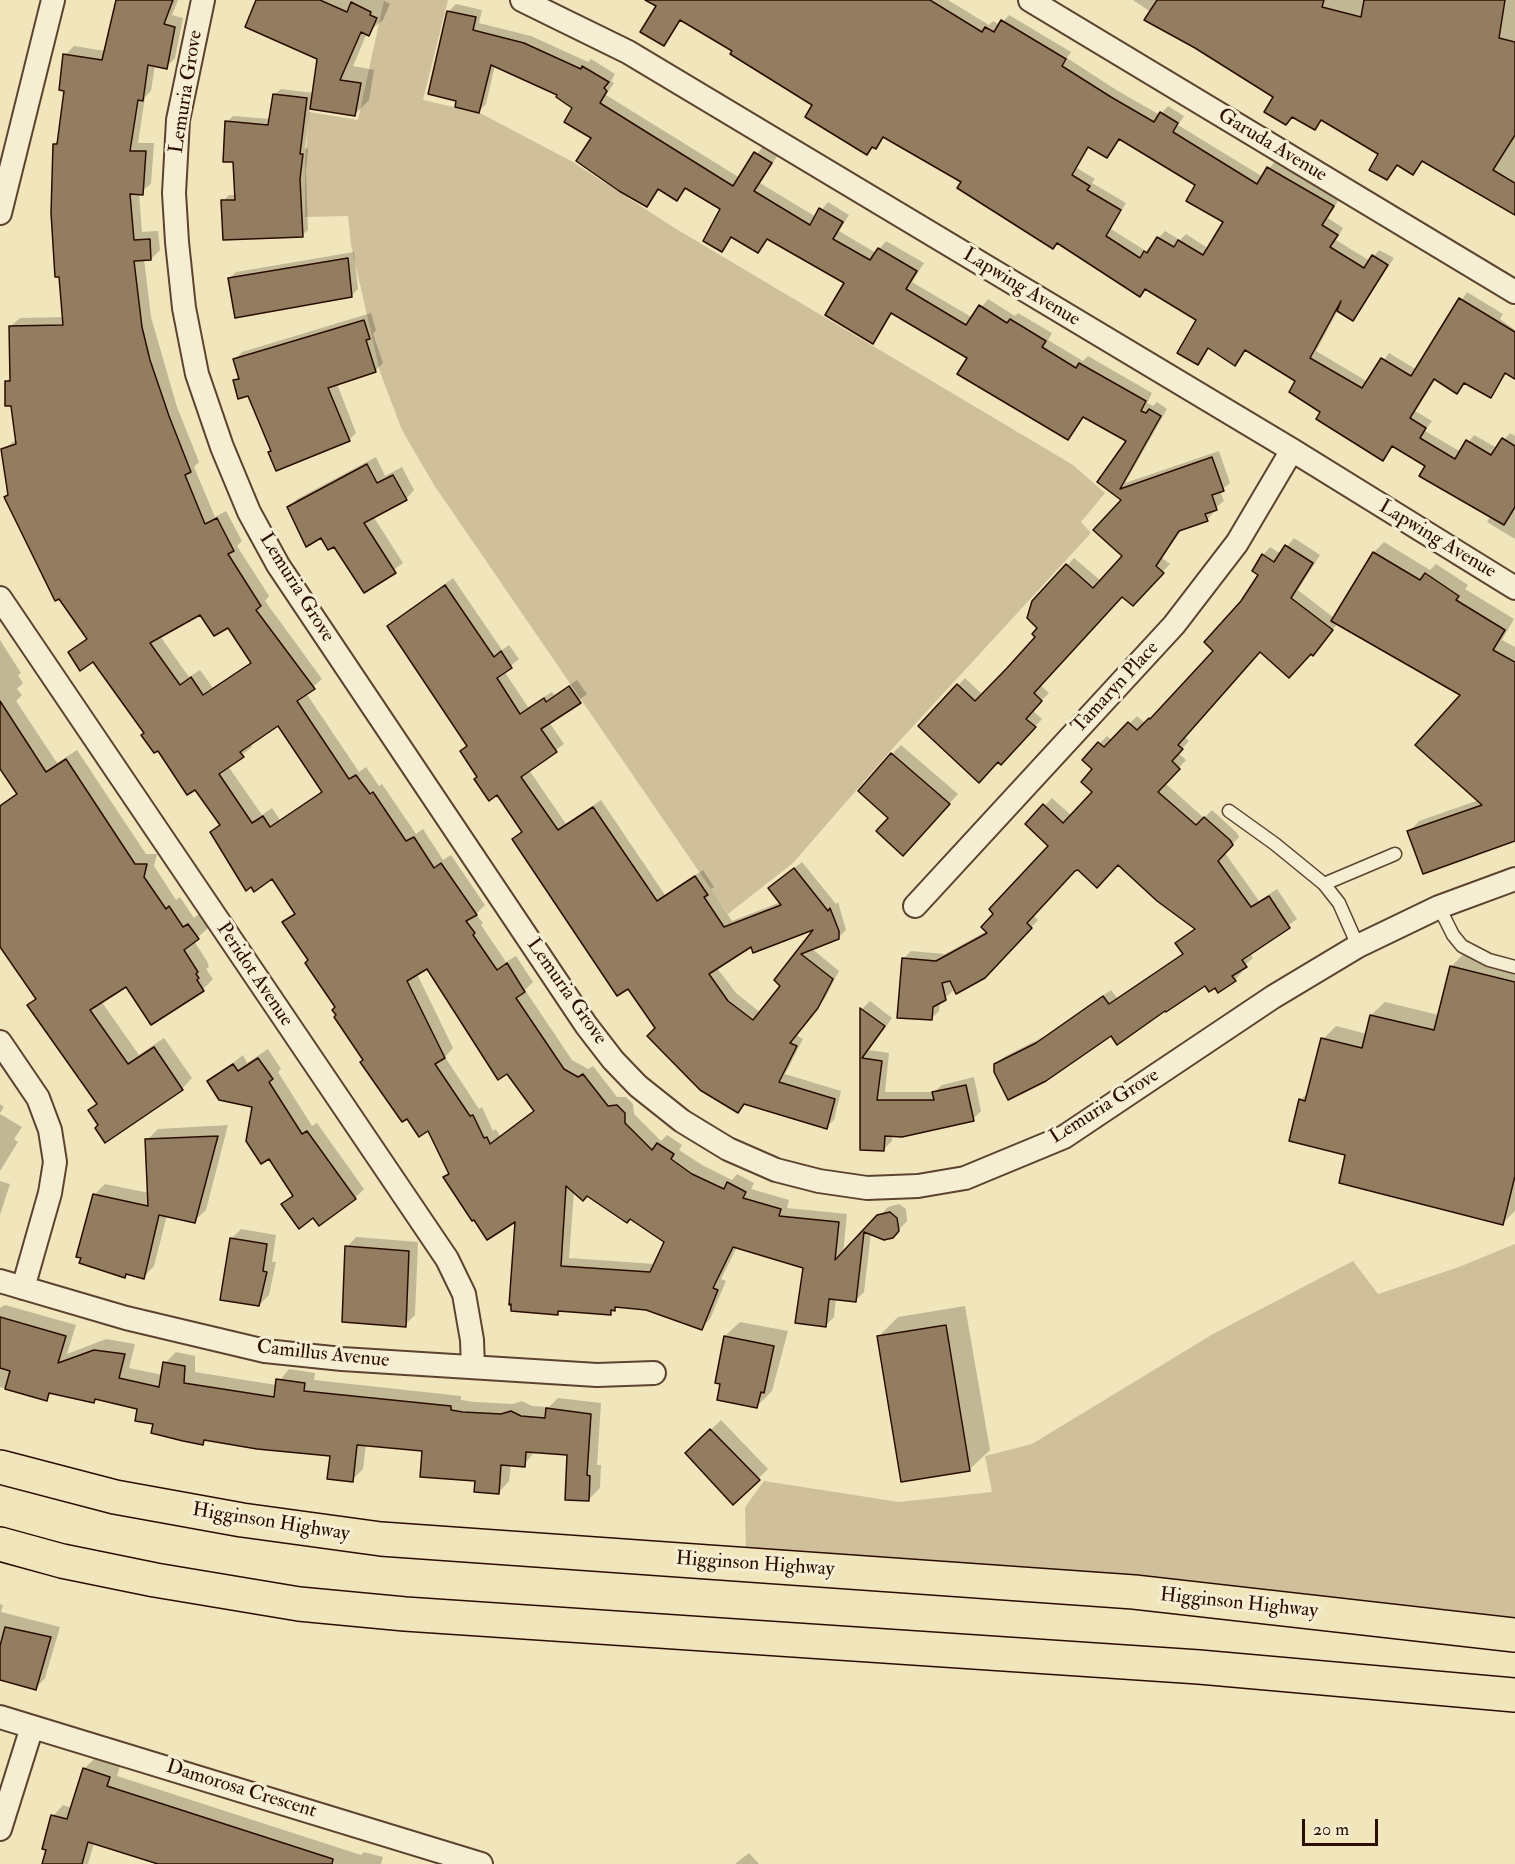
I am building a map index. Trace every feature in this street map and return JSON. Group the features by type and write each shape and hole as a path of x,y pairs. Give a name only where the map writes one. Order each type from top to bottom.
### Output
{"highway":[{"name":"Higginson Highway","path":"0,1467 116,1497 242,1520 381,1539 1134,1592 1515,1635"},
{"path":"0,1544 62,1561 155,1581 299,1604 405,1614 1199,1667 1515,1695"},
{"path":"1134,1592 1515,1621"},
{"path":"1199,1667 1515,1716"}],"street":[{"path":"0,213 52,0"},
{"name":"Lemuria Grove","path":"203,0 178,120 174,193 184,308 197,375 222,447 249,512 278,565 586,1025 613,1060 638,1086 682,1121 729,1149 776,1170 819,1181 867,1188 918,1186 965,1178 1064,1137 1273,997 1358,946 1439,907 1515,879"},
{"name":"Lapwing Avenue","path":"522,0 628,52 1292,450 1515,588"},
{"name":"Garuda Avenue","path":"1030,0 1515,292"},
{"name":"Tamaryn Place","path":"915,906 1186,610 1237,543 1292,450"},
{"name":"Peridot Avenue","path":"0,598 447,1259 464,1294 472,1340 473,1367"},
{"path":"0,1042 38,1098 50,1130 55,1162 50,1193 23,1288"},
{"name":"Camillus Avenue","path":"0,1281 137,1321 265,1351 342,1359 597,1375 654,1373"},
{"name":"Damorosa Crescent","path":"0,1717 481,1864"},
{"path":"0,1829 32,1727"}],"lane":[{"path":"1228,811 1275,844 1324,884 1339,903 1358,946"},
{"path":"1324,884 1395,854"},
{"path":"1439,907 1453,935 1462,946 1489,960 1515,967"}],"shaded area":[{"path":"384,0 448,0 423,100 480,113 573,162 673,227 1073,465 1105,493 1081,522 1091,533 894,747 793,863 728,914 434,485 402,430 380,372 351,245 348,216 305,217 305,163 309,112 358,120"},
{"path":"1515,1244 1515,1632 746,1561 745,1507 764,1481 899,1502 992,1492 985,1456 1032,1444 1213,1334 1353,1261 1378,1294 1459,1267"}],"building":[{"path":"116,0 173,0 164,24 175,27 167,69 148,65 143,101 138,100 130,151 146,151 143,195 130,194 134,240 150,239 151,260 134,261 142,327 150,360 191,472 185,475 205,524 217,518 234,551 228,554 261,606 256,610 315,689 297,701 349,779 356,775 370,794 373,792 406,841 414,837 434,868 441,863 477,915 466,921 475,933 473,935 497,970 507,963 525,992 516,998 564,1069 578,1077 583,1074 608,1106 617,1105 625,1113 625,1123 652,1150 657,1143 674,1154 671,1159 692,1174 724,1189 727,1182 746,1192 743,1198 781,1209 779,1216 839,1222 835,1260 877,1215 890,1212 897,1218 899,1231 893,1238 884,1240 864,1232 856,1302 829,1299 826,1327 795,1323 803,1268 733,1247 713,1288 718,1290 702,1330 646,1310 615,1307 615,1311 611,1310 611,1315 558,1311 558,1315 511,1311 511,1304 509,1305 515,1222 487,1240 474,1220 472,1221 443,1177 449,1174 428,1131 419,1137 407,1119 402,1122 360,1062 363,1060 334,1017 336,1015 332,1010 335,1007 305,963 308,960 282,922 295,914 272,879 254,892 251,887 246,891 210,832 220,825 195,790 187,795 158,751 154,753 141,735 144,733 93,662 80,671 68,652 87,639 59,599 55,601 4,497 8,495 1,449 16,444 11,406 5,406 5,381 10,381 9,326 63,325 59,277 55,277 51,213 53,144 57,144 64,91 59,90 63,54 102,60","holes":["200,615 214,636 228,628 251,663 203,695 191,677 180,685 150,643","278,726 322,792 270,827 263,816 252,823 219,774 244,757 240,752","427,969 498,1080 507,1074 534,1111 490,1144 487,1137 484,1138 473,1115 470,1116 435,1064 445,1058 407,981","566,1186 583,1201 587,1196 627,1223 630,1219 664,1242 650,1272 561,1266"]},
{"path":"256,0 320,0 347,12 351,2 371,12 370,15 377,18 369,36 361,32 340,80 361,83 355,116 310,109 317,59 245,27"},
{"path":"645,0 930,0 982,32 985,27 994,32 1001,20 1066,59 1062,66 1111,97 1154,122 1160,112 1178,123 1173,132 1257,184 1267,167 1334,206 1322,225 1338,235 1330,247 1364,268 1372,255 1388,265 1353,321 1337,311 1341,301 1310,358 1362,388 1381,358 1411,376 1459,298 1515,332 1515,379 1505,373 1491,398 1464,383 1457,394 1434,379 1410,418 1426,428 1420,438 1455,459 1466,440 1491,455 1502,438 1515,446 1515,507 1504,525 1419,476 1425,466 1392,446 1383,461 1316,419 1320,412 1289,392 1295,381 1245,350 1235,366 1208,348 1198,365 1177,353 1196,320 1145,289 1140,297 1057,243 1053,249 957,188 961,182 883,137 876,149 872,147 867,155 805,117 812,105 730,54 732,51 680,20 664,46 640,32 656,6","holes":["1119,139 1195,185 1186,201 1223,222 1203,255 1178,240 1174,247 1157,237 1147,253 1144,251 1140,258 1106,236 1121,210 1087,190 1090,186 1072,175 1088,147 1107,158"]},
{"path":"1157,0 1324,0 1322,7 1361,17 1364,0 1505,0 1499,38 1515,42 1515,135 1493,170 1515,183 1515,215 1422,161 1413,175 1397,165 1387,180 1369,170 1378,154 1321,120 1315,130 1292,117 1286,125 1264,112 1273,97 1195,48 1144,20"},
{"path":"447,11 476,17 473,30 524,43 581,69 582,66 609,82 604,88 607,91 600,103 733,186 754,152 772,163 754,191 810,225 819,208 843,222 833,239 870,260 878,248 917,271 906,289 966,325 979,305 1007,323 1010,319 1046,341 1042,347 1076,368 1079,363 1146,401 1141,411 1146,413 1149,409 1161,416 1120,489 1212,457 1224,491 1212,495 1217,510 1205,514 1208,521 1179,531 1156,566 1164,573 1133,606 1122,597 1034,693 1042,701 1026,719 1036,727 1001,765 998,762 979,783 918,726 957,684 975,701 1007,668 1035,637 1032,634 1037,628 1027,618 1032,601 1066,564 1093,588 1122,556 1093,530 1121,500 1097,482 1126,441 1083,417 1068,440 957,374 967,358 891,313 873,344 825,315 844,283 767,239 758,253 731,237 722,252 703,241 720,209 685,188 677,201 658,189 647,207 619,191 576,161 591,138 564,122 572,108 556,97 557,95 491,65 479,113 455,107 456,101 428,94"},
{"path":"273,94 307,98 300,154 303,154 300,179 303,237 223,240 221,200 235,200 233,162 223,162 225,121 268,125"},
{"path":"348,258 352,297 235,318 228,278"},
{"path":"364,320 370,339 366,340 376,372 328,388 350,441 276,471 268,452 271,451 248,396 238,399 233,380 239,379 233,359"},
{"path":"367,464 377,483 393,475 407,500 364,523 396,573 364,593 334,547 328,550 321,538 306,547 287,507"},
{"path":"1285,545 1313,563 1291,598 1333,630 1313,656 1311,654 1289,678 1260,652 1178,745 1183,749 1172,761 1180,769 1158,792 1196,825 1204,817 1230,840 1233,845 1218,861 1251,907 1269,896 1290,928 1242,960 1247,967 1232,976 1236,981 1218,993 1215,988 1209,992 1205,986 1117,1045 1111,1036 1046,1081 1008,1100 994,1072 994,1064 1036,1043 1103,996 1109,1004 1183,954 1175,943 1195,929 1157,901 1118,865 1097,888 1078,870 1075,871 1027,923 1032,928 985,978 956,994 950,981 942,983 946,1000 933,1007 932,1020 897,1018 902,958 936,961 987,933 981,927 993,914 989,909 1048,846 1025,824 1043,804 1063,823 1092,792 1081,782 1092,769 1082,760 1098,742 1104,747 1128,722 1137,730 1150,719 1213,651 1204,642 1241,601 1258,575 1252,571 1262,554 1274,562"},
{"path":"1373,552 1420,580 1425,573 1459,596 1456,600 1505,630 1493,650 1515,662 1515,841 1423,874 1407,831 1482,805 1415,745 1460,695 1331,621"},
{"path":"445,585 494,657 501,651 512,668 497,678 520,714 544,698 546,702 569,686 581,703 541,729 557,752 521,777 558,830 593,807 657,901 695,876 708,895 704,897 724,927 781,905 768,888 794,868 828,911 830,908 839,931 839,939 801,954 833,979 818,1008 790,1043 797,1046 779,1082 835,1099 827,1129 744,1104 738,1113 700,1090 647,1036 655,1028 628,989 617,996 512,839 522,832 497,795 489,801 474,779 477,777 460,751 467,746 387,626","holes":["813,930 774,980 780,986 753,1020 728,1001 709,974 751,947 753,953"]},
{"path":"0,701 46,772 66,759 135,864 147,864 144,877 166,909 169,906 183,927 188,924 199,939 184,950 198,972 197,980 204,991 151,1025 126,987 90,1010 128,1064 154,1047 183,1090 105,1143 95,1128 98,1125 88,1110 97,1104 27,1005 36,999 0,947 0,806 17,794 0,769"},
{"path":"891,753 950,804 903,856 876,831 888,818 858,791"},
{"path":"1450,966 1515,982 1515,1176 1503,1225 1339,1183 1345,1155 1289,1141 1299,1099 1305,1101 1321,1038 1362,1048 1370,1015 1434,1030"},
{"path":"860,1008 885,1026 862,1058 882,1061 877,1100 934,1100 932,1092 966,1085 974,1121 902,1137 885,1136 884,1151 860,1150"},
{"path":"258,1058 273,1079 269,1082 302,1134 307,1131 356,1199 319,1226 313,1218 299,1229 281,1204 293,1196 269,1159 261,1164 246,1141 252,1107 219,1100 207,1081 233,1064 238,1071"},
{"path":"218,1136 195,1223 159,1215 144,1279 126,1274 125,1278 79,1263 81,1258 76,1257 93,1194 148,1206 145,1139"},
{"path":"230,1238 267,1244 263,1271 267,1272 259,1306 220,1300"},
{"path":"345,1246 409,1251 406,1327 342,1322"},
{"path":"0,1317 66,1336 58,1363 94,1350 125,1354 119,1378 159,1387 163,1362 185,1366 184,1383 274,1397 276,1379 305,1383 304,1391 451,1406 451,1410 463,1412 501,1414 511,1411 521,1416 545,1418 546,1408 591,1414 587,1475 590,1476 589,1501 565,1500 567,1455 526,1452 525,1467 501,1465 499,1494 474,1492 475,1481 420,1477 422,1451 357,1445 353,1482 327,1479 330,1456 257,1449 204,1440 203,1445 183,1441 151,1433 153,1424 135,1421 137,1409 95,1399 94,1403 49,1393 47,1401 5,1389 10,1371 0,1368"},
{"path":"946,1325 970,1471 901,1482 877,1336"},
{"path":"724,1336 774,1346 764,1393 761,1392 757,1408 717,1400 720,1384 715,1383"},
{"path":"710,1429 760,1480 733,1505 685,1453"},
{"path":"5,1627 51,1637 36,1690 0,1680 0,1646"},
{"path":"83,1768 110,1777 107,1786 333,1859 332,1864 158,1864 88,1842 82,1864 42,1864 46,1850 42,1849 51,1815 67,1819"}]}
